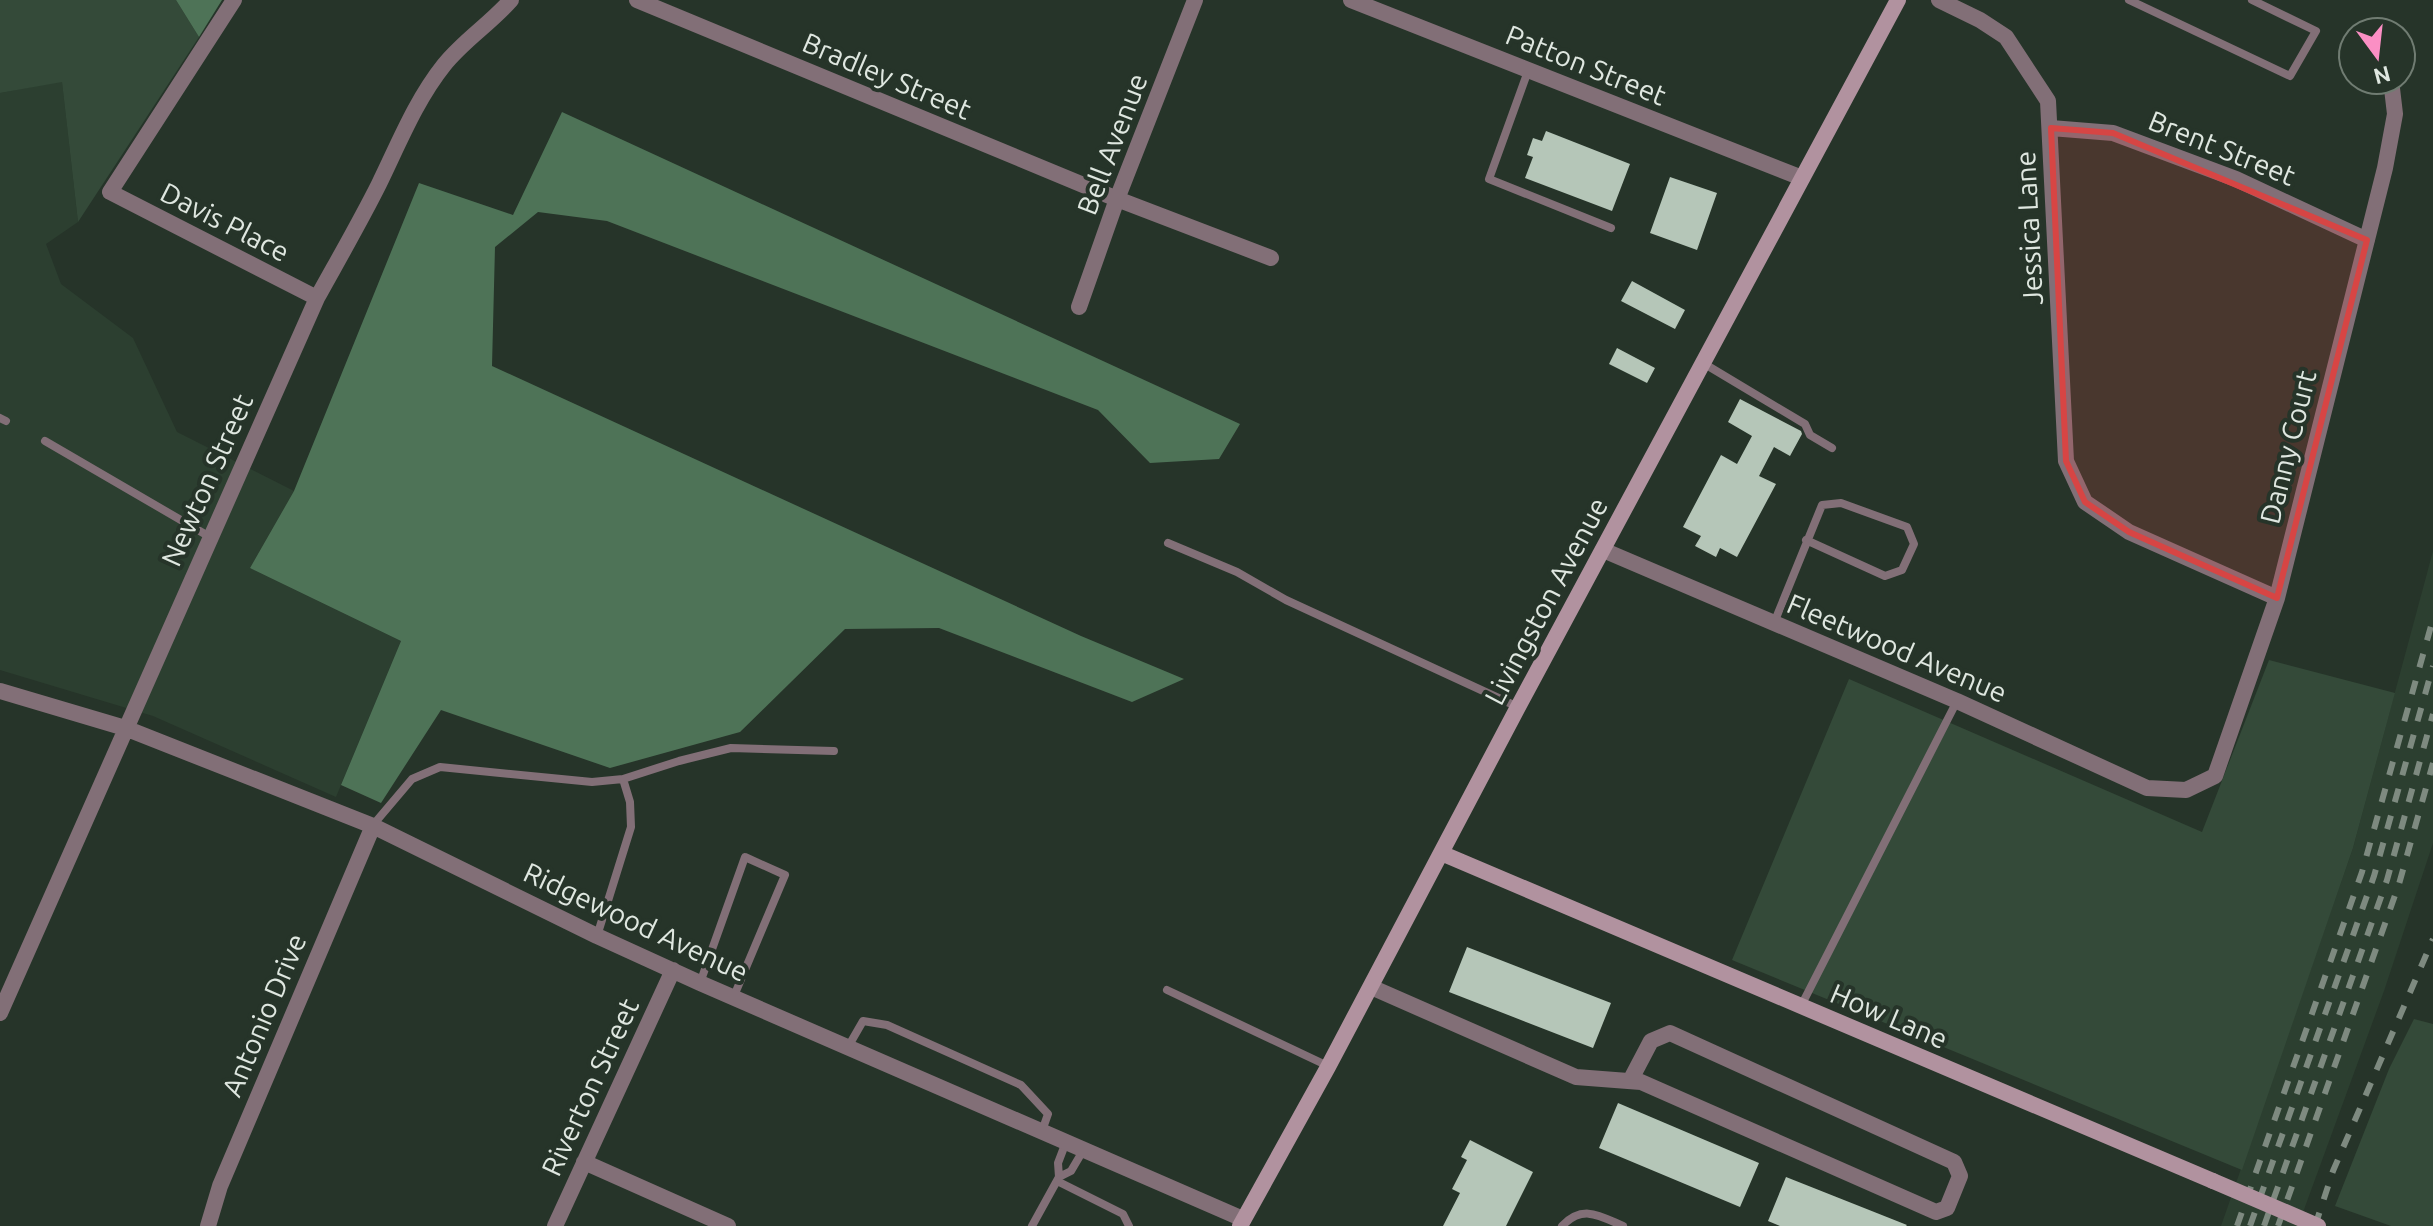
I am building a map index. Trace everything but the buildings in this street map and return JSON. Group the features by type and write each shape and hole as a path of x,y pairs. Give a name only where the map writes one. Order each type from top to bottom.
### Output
{"main road":[{"name":"Livingston Avenue","path":"1242,1223 1898,0"},
{"name":"How Lane","path":"1441,853 2318,1226"}],"street":[{"name":"Davis Place","path":"234,0 110,192 317,298"},
{"name":"Newton Street","path":"0,1013 317,298 422,97 462,44 497,16 511,0"},
{"name":"Bradley Street","path":"637,0 1117,199 1271,258"},
{"name":"Bell Avenue","path":"1079,307 1117,199 1195,0"},
{"name":"Patton Street","path":"1351,0 1802,178"},
{"name":"Jessica Lane","path":"1939,0 2006,37 2048,101 2066,461 2085,502 2129,532 2277,598"},
{"name":"Danny Court","path":"2171,789 2186,790 2215,776 2277,598 2385,168 2395,114 2393,96"},
{"name":"Brent Street","path":"2051,128 2113,133 2236,179 2367,240"},
{"name":"Fleetwood Avenue","path":"1603,550 1957,701 2147,788 2171,789"},
{"name":"Ridgewood Avenue","path":"0,691 125,728 373,826 597,936 1084,1149 1242,1223"},
{"name":"Antonio Drive","path":"208,1226 220,1186 373,826"},
{"name":"Riverton Street","path":"555,1226 673,970"},
{"path":"1371,987 1576,1077 1641,1082 1936,1212 1947,1208 1960,1176 1954,1162 1670,1033 1651,1041 1630,1081"},
{"path":"584,1162 728,1226"}],"lane":[{"path":"2131,0 2290,76 2316,31 2252,0"},
{"path":"1529,70 1489,179 1611,228"},
{"path":"1703,363 1805,424 1810,435 1832,448"},
{"path":"45,441 210,537"},
{"path":"1774,624 1806,540 1822,505 1841,503 1907,527 1914,544 1902,570 1885,576 1806,540"},
{"path":"1168,543 1237,572 1286,600 1518,707"},
{"path":"1801,1006 1957,701"},
{"path":"373,826 412,779 440,767 592,782 623,779 731,748 834,751"},
{"path":"597,936 631,827 630,802 623,779"},
{"path":"700,983 745,857 785,875 734,996"},
{"path":"1167,990 1328,1067"},
{"path":"848,1047 863,1021 887,1025 957,1055 1021,1085 1048,1114 1041,1132"},
{"path":"1032,1226 1058,1179 1058,1165 1066,1142"},
{"path":"1058,1179 1071,1171 1084,1149"},
{"path":"1058,1179 1123,1214 1129,1226"},
{"path":"1562,1226 1570,1218 1583,1213 1595,1214 1623,1226"}],"highlighted area":[{"path":"2051,128 2113,133 2367,240 2277,598 2129,532 2085,502 2066,461"}],"shaded area":[{"path":"0,0 176,0 199,37 78,222 62,82 0,93"},
{"path":"62,81 78,222 46,244 61,284 133,338 177,432 294,491 250,568 401,641 336,797 153,716 0,670 0,93"},
{"path":"2433,551 2433,843 2384,991 2298,1226 2221,1226 2353,848"},
{"path":"2269,660 2395,693 2353,848 2242,1170 1732,960 1849,679 2202,832"},
{"path":"2414,1019 2433,1024 2433,1226 2391,1226 2335,1206 2389,1069"}],"green space":[{"path":"176,0 222,0 199,37"},
{"path":"562,112 1240,424 1219,459 1150,463 1098,410 607,221 538,212 495,247 492,366 1081,636 1184,679 1132,702 939,628 845,629 740,732 610,768 441,710 381,803 341,785 401,641 250,568 294,491 419,183 513,215"}],"railway":[{"path":"2237,1226 2362,872 2433,619"},
{"path":"2250,1226 2374,876 2433,666"},
{"path":"2264,1226 2387,880 2433,714"},
{"path":"2278,1226 2399,884 2433,763"},
{"path":"2315,1226 2333,1171 2433,939"}]}
